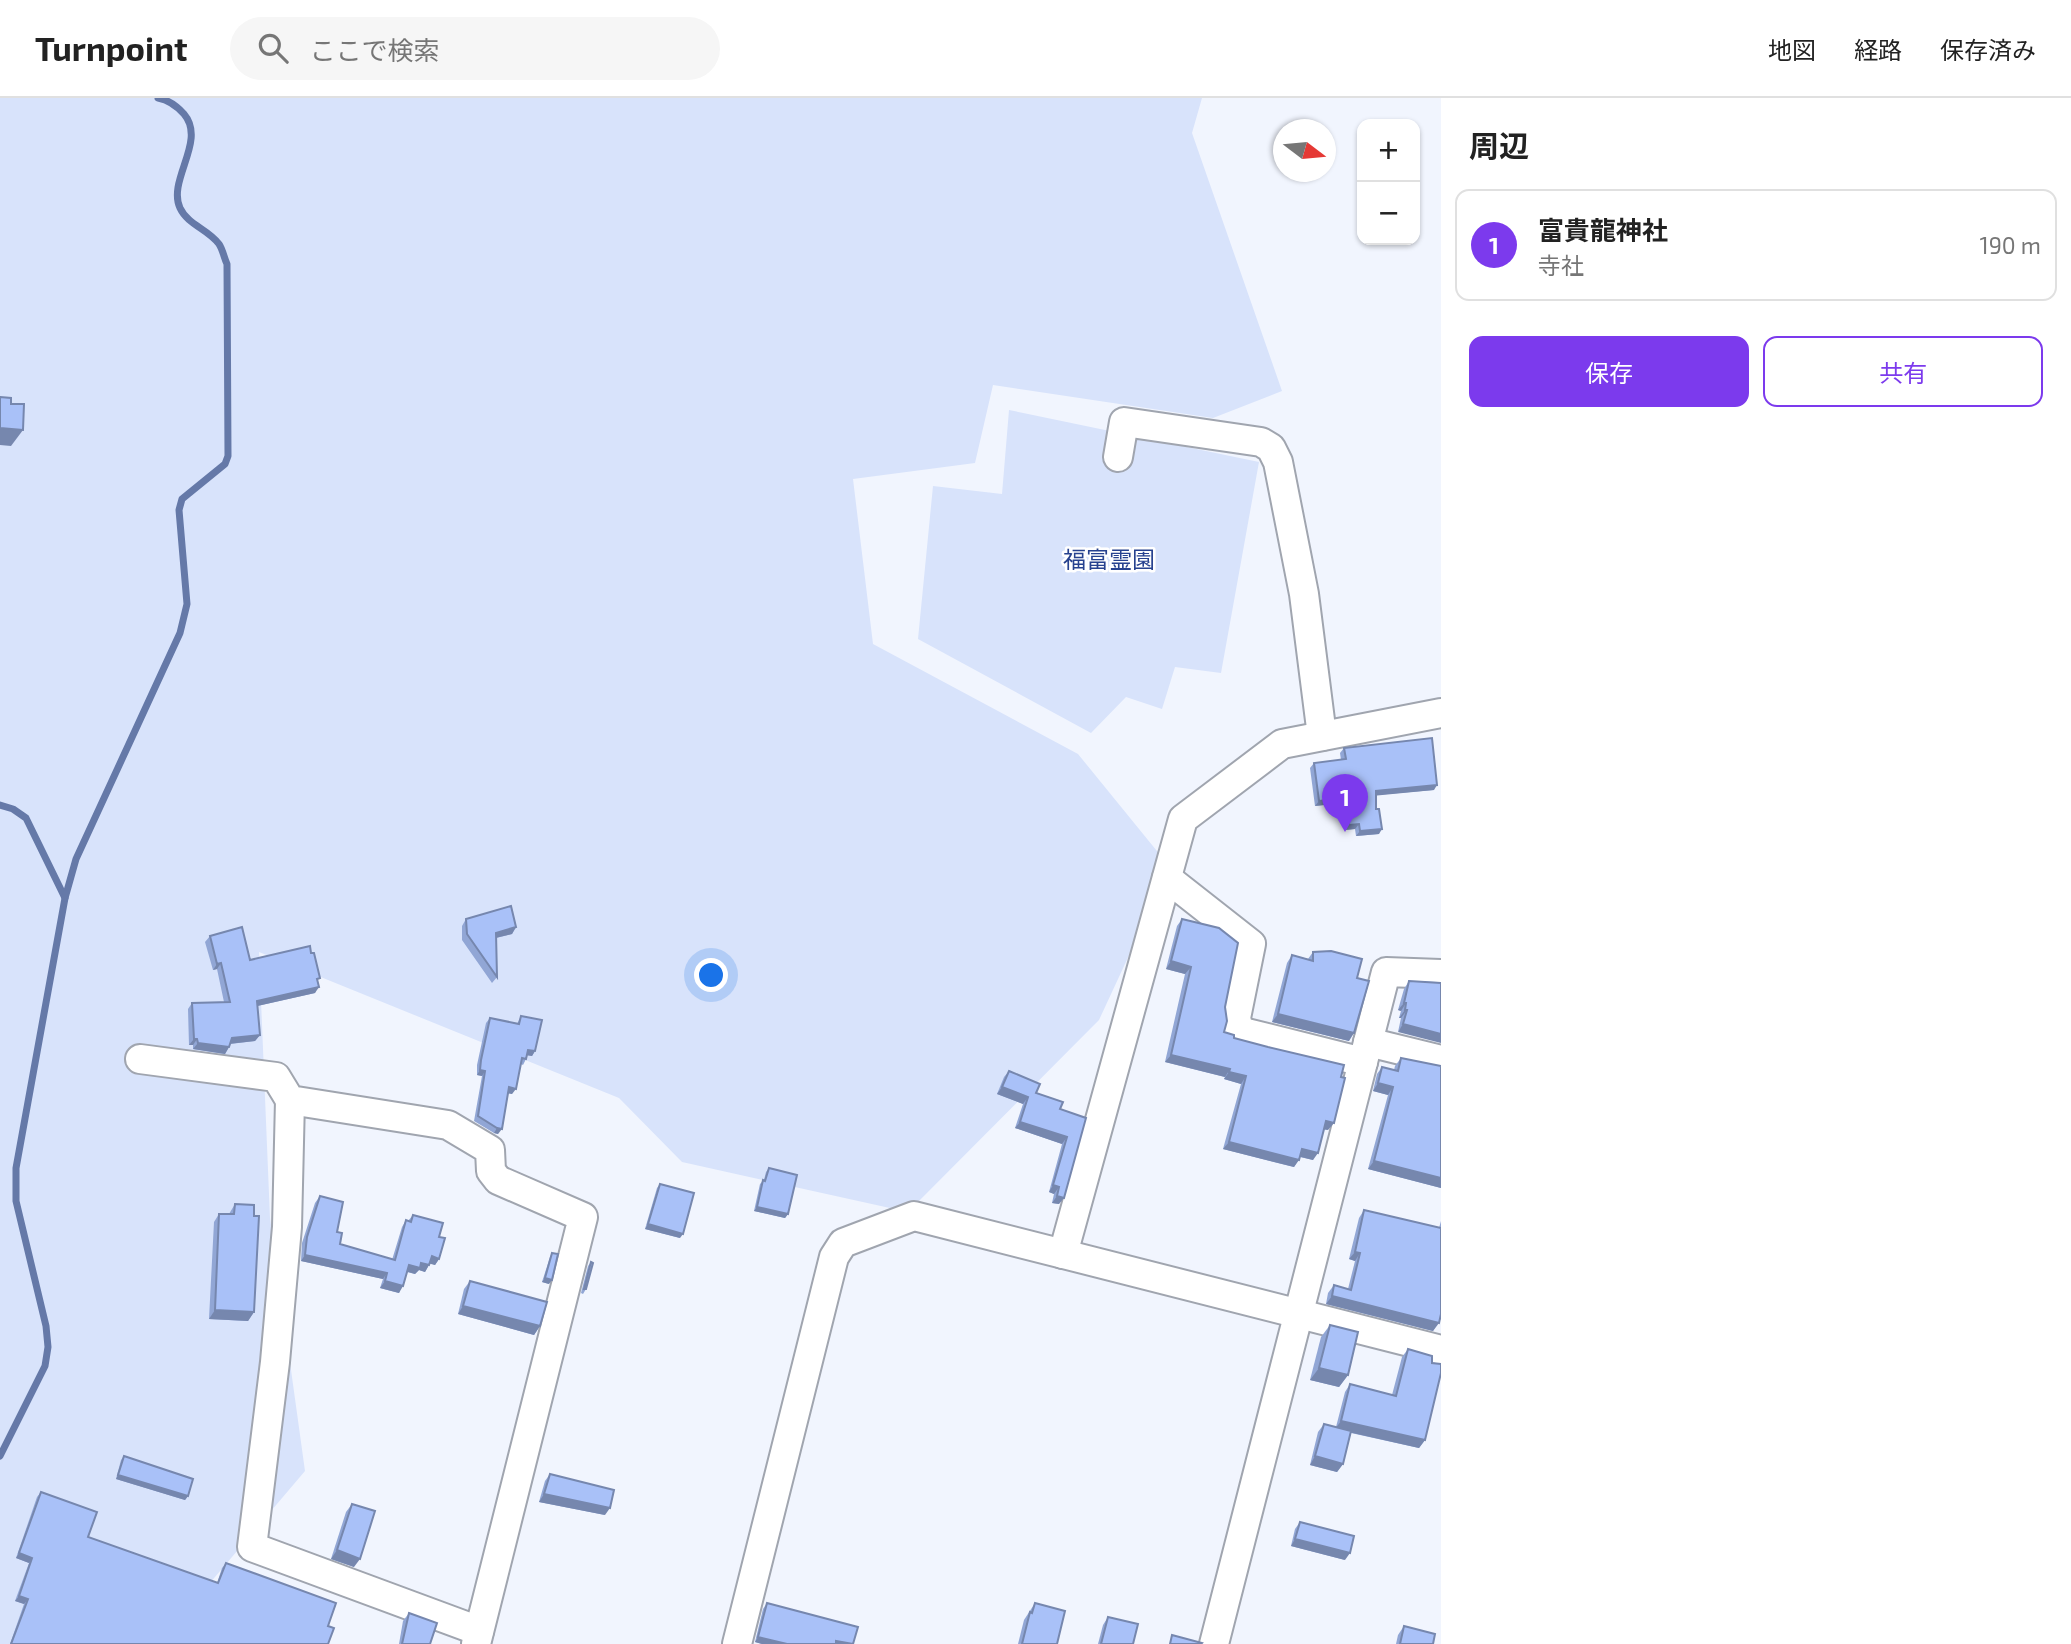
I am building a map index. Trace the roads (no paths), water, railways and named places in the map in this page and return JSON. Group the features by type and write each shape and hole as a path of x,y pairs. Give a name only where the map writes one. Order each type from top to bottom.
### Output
{"street":[{"path":"1118,457 1124,422 1261,442 1271,448 1278,462 1304,594 1322,736"},
{"path":"1063,1254 1183,819 1282,744 1441,713"},
{"path":"1167,878 1251,944 1236,1018 1243,1032 1365,1052 1441,1060"},
{"path":"1214,1644 1386,972 1441,974"},
{"path":"140,1059 276,1077 289,1100 287,1227 275,1362 252,1548 478,1638 583,1217 498,1180 491,1171 490,1150 448,1125 289,1100"},
{"path":"737,1644 834,1257 843,1243 914,1216 1441,1350"}],"waterway":[{"path":"65,898 76,859 180,633 187,604 179,510 182,499 225,464 228,456 227,264 219,244 188,219 180,208 178,185 189,148 190,125 184,114 175,106 158,98"},
{"path":"0,805 13,809 26,818 65,898 16,1168 16,1201 46,1326 48,1347 45,1366 0,1456"}],"place":[{"name":"富貴龍神社","path":"1345,832"}],"park label":[{"name":"福富霊園","path":"1109,559"}]}
